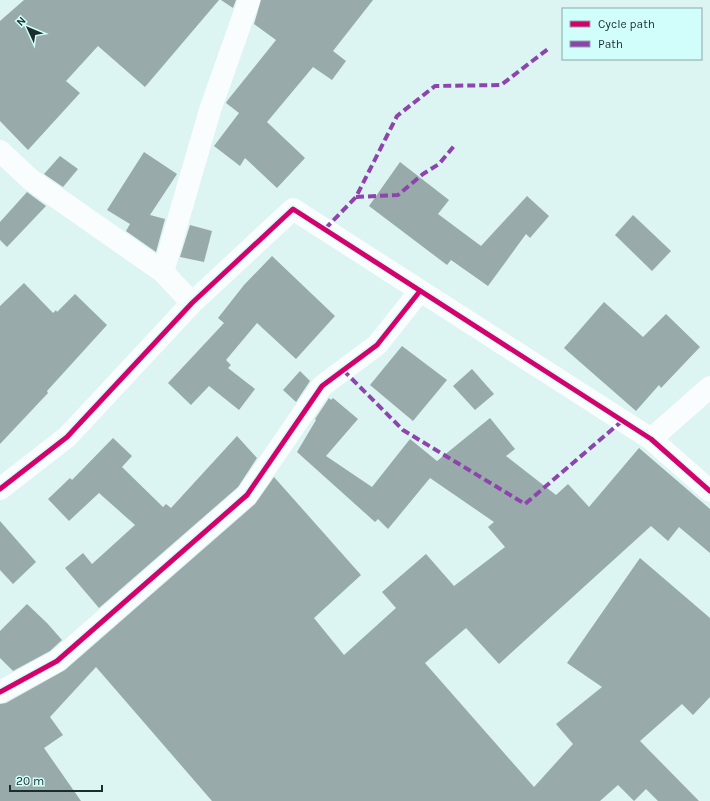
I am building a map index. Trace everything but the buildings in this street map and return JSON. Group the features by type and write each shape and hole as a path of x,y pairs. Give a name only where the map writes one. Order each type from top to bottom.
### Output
{"street":[{"path":"163,272 210,110 249,0"},
{"path":"0,151 30,179 163,272 192,303"},
{"path":"0,489 67,437 192,303 293,209 651,440 710,490"},
{"path":"0,692 57,661 247,495 322,386 377,345 420,291"},
{"path":"651,440 710,387"}],"marked path":[{"path":"325,229 356,197 397,116 435,86 501,85 548,49"},
{"path":"356,197 398,195 423,174 439,164 454,146"},
{"path":"343,370 403,430 525,504 622,421"}],"cycle path":[{"path":"0,489 67,437 192,303 293,209 651,439 710,491"},
{"path":"0,692 57,661 247,495 322,386 377,345 420,291"}]}
